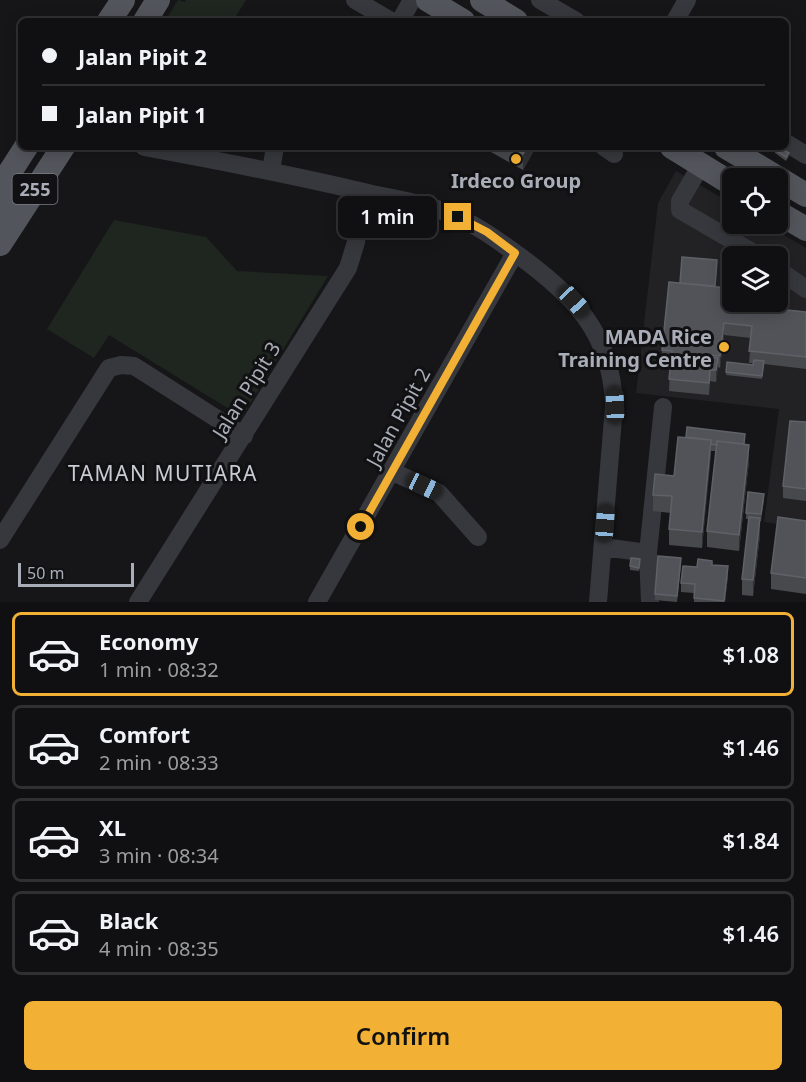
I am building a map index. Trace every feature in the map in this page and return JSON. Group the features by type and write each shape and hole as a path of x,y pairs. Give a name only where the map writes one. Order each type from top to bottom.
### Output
{"main road":[{"path":"146,18 158,0"},
{"path":"428,0 458,18"},
{"path":"482,0 511,18"},
{"name":"255","path":"3,176 24,150"},
{"path":"4,236 3,176 36,165 59,150"},
{"name":"255","path":"4,236 61,150"},
{"path":"677,150 722,178"},
{"path":"731,150 806,195"},
{"path":"788,218 806,229"}],"street":[{"path":"355,0 387,18"},
{"path":"402,18 412,0"},
{"path":"540,0 571,18"},
{"path":"677,18 687,0"},
{"path":"789,145 806,154"},
{"path":"161,150 271,170 447,212 487,232 550,279 582,310 611,366 615,405 598,602"},
{"path":"271,170 274,150"},
{"path":"701,165 680,201 680,210 742,246"},
{"name":"Jalan Pipit 3","path":"138,602 348,268 356,242 363,192"},
{"name":"Jalan Pipit 2","path":"317,602 393,472 515,253"},
{"path":"788,277 806,289"},
{"path":"0,540 109,368 121,365 134,366 244,436"},
{"path":"650,602 648,553 663,407"},
{"path":"393,472 439,493 478,537"},
{"path":"603,547 648,553"}],"shaded area":[{"path":"178,0 185,2 186,0 246,0 235,18 167,18"},
{"name":"MADA Rice Training Centre","path":"676,171 722,198 722,234 782,234 806,248 806,528 764,522 779,409 636,393 658,203"},
{"path":"114,220 206,237 237,271 328,276 242,417 109,335 94,358 47,329"}],"building":[{"path":"775,150 784,150 789,153 786,157"},
{"path":"682,257 717,260 715,286 680,283"},
{"path":"669,282 722,287 722,312 788,312 788,310 806,312 806,357 749,351 752,326 724,323 720,356 712,355 718,358 716,370 710,370 709,383 669,379 672,351 662,350"},
{"path":"754,360 764,361 762,376 726,372 727,362 753,365"},
{"path":"790,421 806,422 806,489 783,486"},
{"path":"687,427 745,434 744,444 717,441 717,445 711,444 711,440 686,437"},
{"path":"678,437 711,440 702,532 669,529 672,496 653,495 655,474 674,476"},
{"path":"717,441 749,445 739,535 707,531"},
{"path":"748,492 764,494 761,514 746,513"},
{"path":"749,517 760,518 753,580 742,579"},
{"path":"778,517 806,521 806,578 771,573"},
{"path":"658,556 681,558 677,596 655,594"},
{"path":"631,558 640,559 639,568 630,566"},
{"path":"698,559 712,561 712,565 728,566 724,601 694,598 695,584 681,583 683,566 697,567"}],"place":[{"name":"Irdeco Group","path":"516,159"},
{"name":"MADA Rice Training Centre","path":"724,347"}],"district":[{"name":"TAMAN MUTIARA","path":"163,473"}],"route":[{"path":"361,527 515,253 487,232 458,217"}]}
